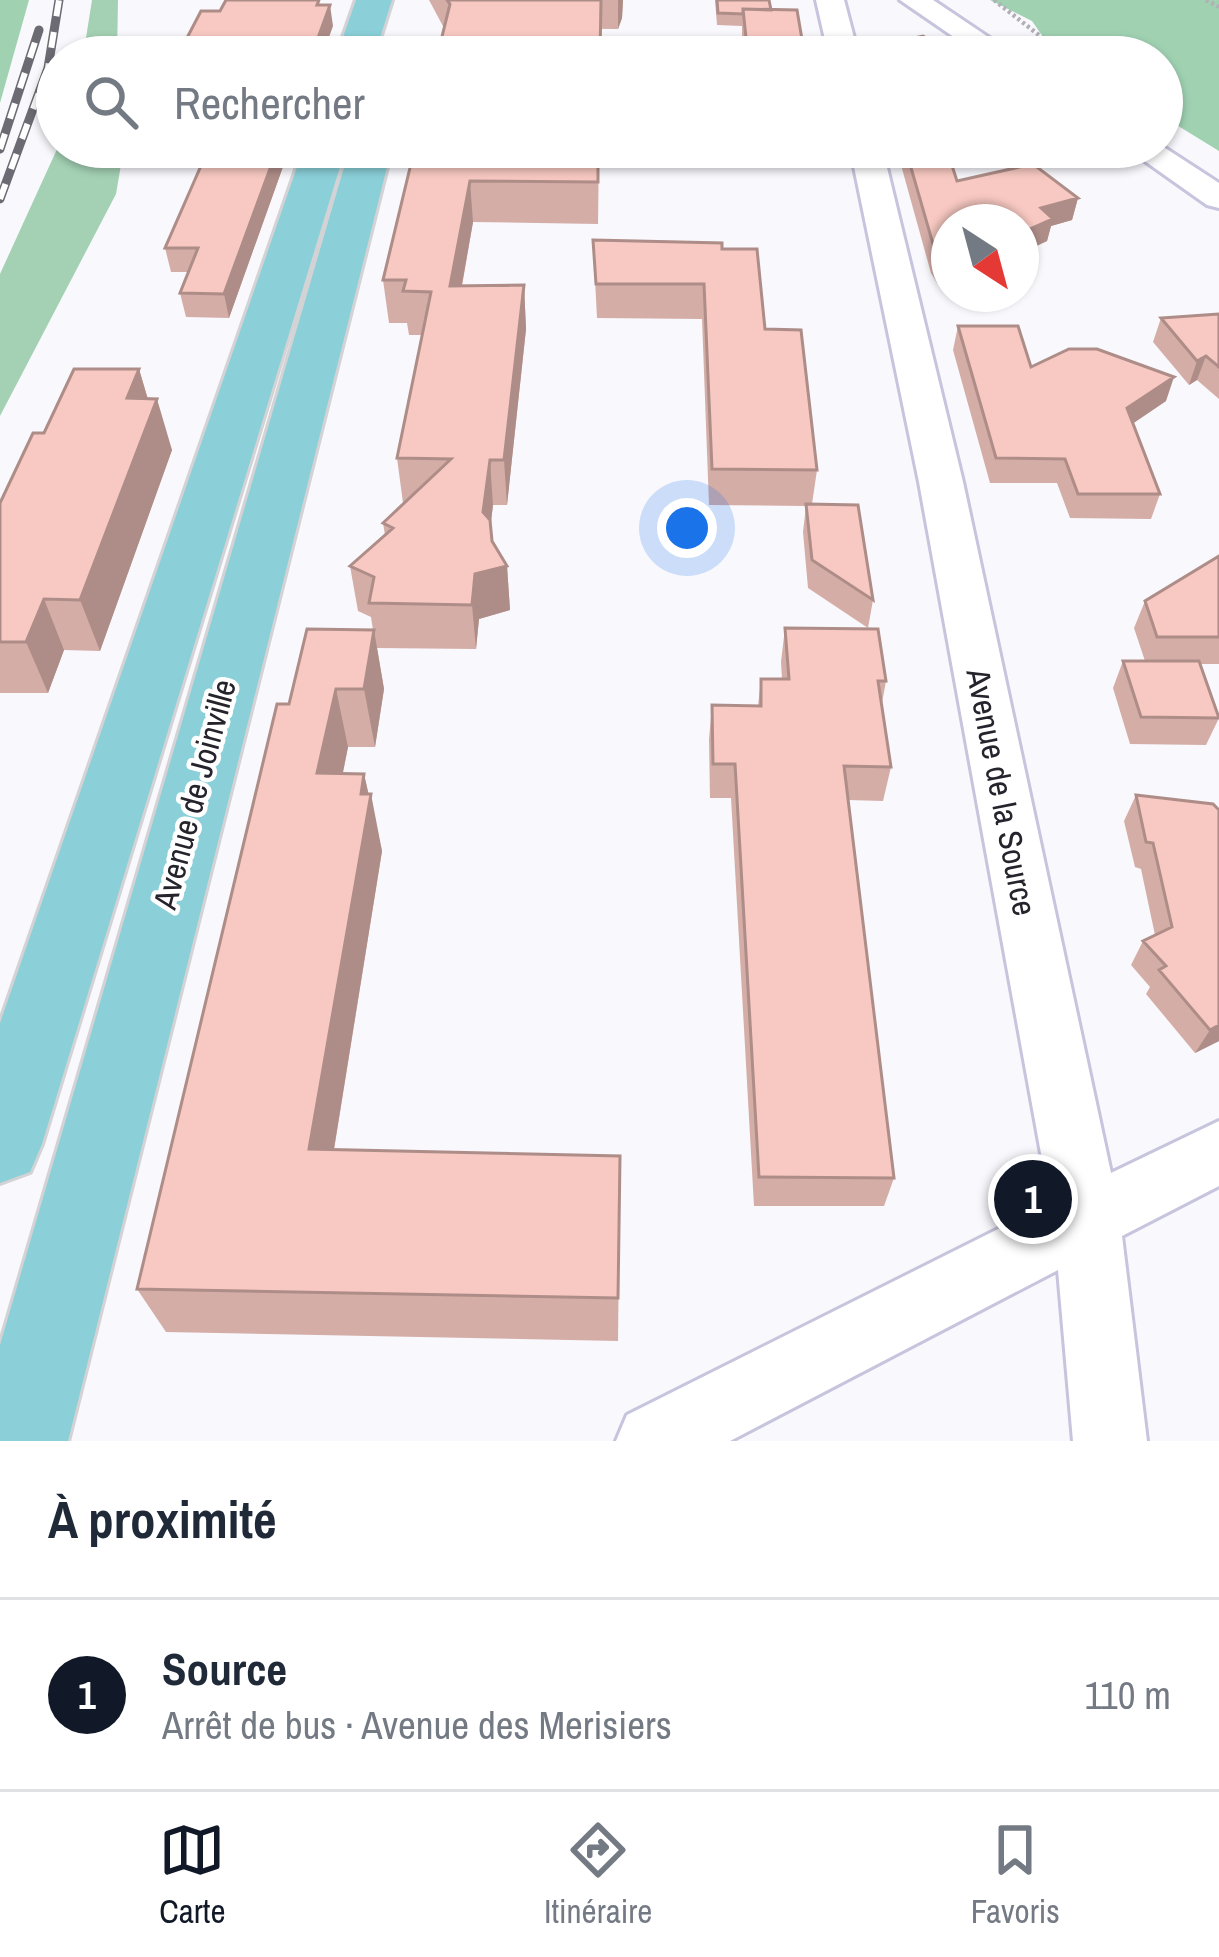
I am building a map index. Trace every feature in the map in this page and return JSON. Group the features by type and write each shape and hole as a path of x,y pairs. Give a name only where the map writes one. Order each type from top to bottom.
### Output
{"main road":[{"path":"362,36 374,0"},
{"path":"0,1144 318,168"},
{"name":"Avenue de Joinville","path":"20,1441 365,168"}],"street":[{"path":"830,0 839,36"},
{"path":"914,0 970,36"},
{"name":"Avenue de la Source","path":"871,168 941,482 1087,1220 1110,1441"},
{"path":"1173,168 1219,198"},
{"path":"653,1441 1219,1151"}],"path":[{"path":"994,0 1040,36"},
{"path":"1206,0 1219,7"}],"green space":[{"path":"0,0 29,0 0,103"},
{"path":"92,0 118,0 117,36 86,36"},
{"path":"990,0 1219,0 1219,151 1183,129 1183,36 1042,36 1032,21"},
{"path":"48,168 120,168 116,194 0,416 0,274"}],"building":[{"path":"226,0 319,0 317,5 330,5 319,36 188,36 201,11 220,11"},
{"path":"447,0 601,0 600,36 442,36"},
{"path":"717,0 769,0 771,10 718,13"},
{"path":"743,9 797,10 801,36 746,36"},
{"path":"200,168 270,168 224,294 180,293 198,248 165,248"},
{"path":"410,168 598,168 598,182 470,181 450,286 524,285 504,460 490,460 483,512 507,566 475,574 472,605 369,603 374,577 350,566 393,528 383,523 451,459 397,458 431,292 403,291 406,280 383,280"},
{"path":"911,168 953,168 957,181 1015,168 1038,168 1078,198 1041,208 1053,219 1039,225 1039,204 931,204 931,237"},
{"path":"593,240 722,243 722,249 757,249 765,329 801,330 817,470 712,469 704,284 596,284"},
{"path":"1219,314 1219,367 1206,356 1197,361 1161,318"},
{"path":"958,326 1018,326 1031,367 1069,349 1097,349 1174,377 1127,408 1160,494 1078,494 1065,459 996,458"},
{"path":"74,369 139,369 127,398 157,399 80,600 44,599 26,642 0,642 0,503 33,433 44,433"},
{"path":"806,504 858,505 873,600 812,560"},
{"path":"1219,556 1219,637 1157,637 1145,601"},
{"path":"785,628 878,629 886,681 878,681 891,767 844,766 894,1178 759,1177 735,764 713,764 712,705 761,706 761,679 789,679"},
{"path":"307,629 374,630 364,689 336,689 317,773 364,774 361,794 371,794 309,1149 620,1156 618,1298 137,1289 277,704 289,704"},
{"path":"1123,661 1199,661 1219,718 1141,717"},
{"path":"1136,795 1213,804 1219,810 1219,1025 1210,1030 1159,970 1166,966 1143,941 1172,927 1153,843 1146,842"}],"railway":[{"path":"53,36 59,0"},
{"path":"37,36 39,30"},
{"path":"0,149 36,39"},
{"path":"0,199 36,101"}],"place":[{"name":"Source","path":"1033,1199"}]}
